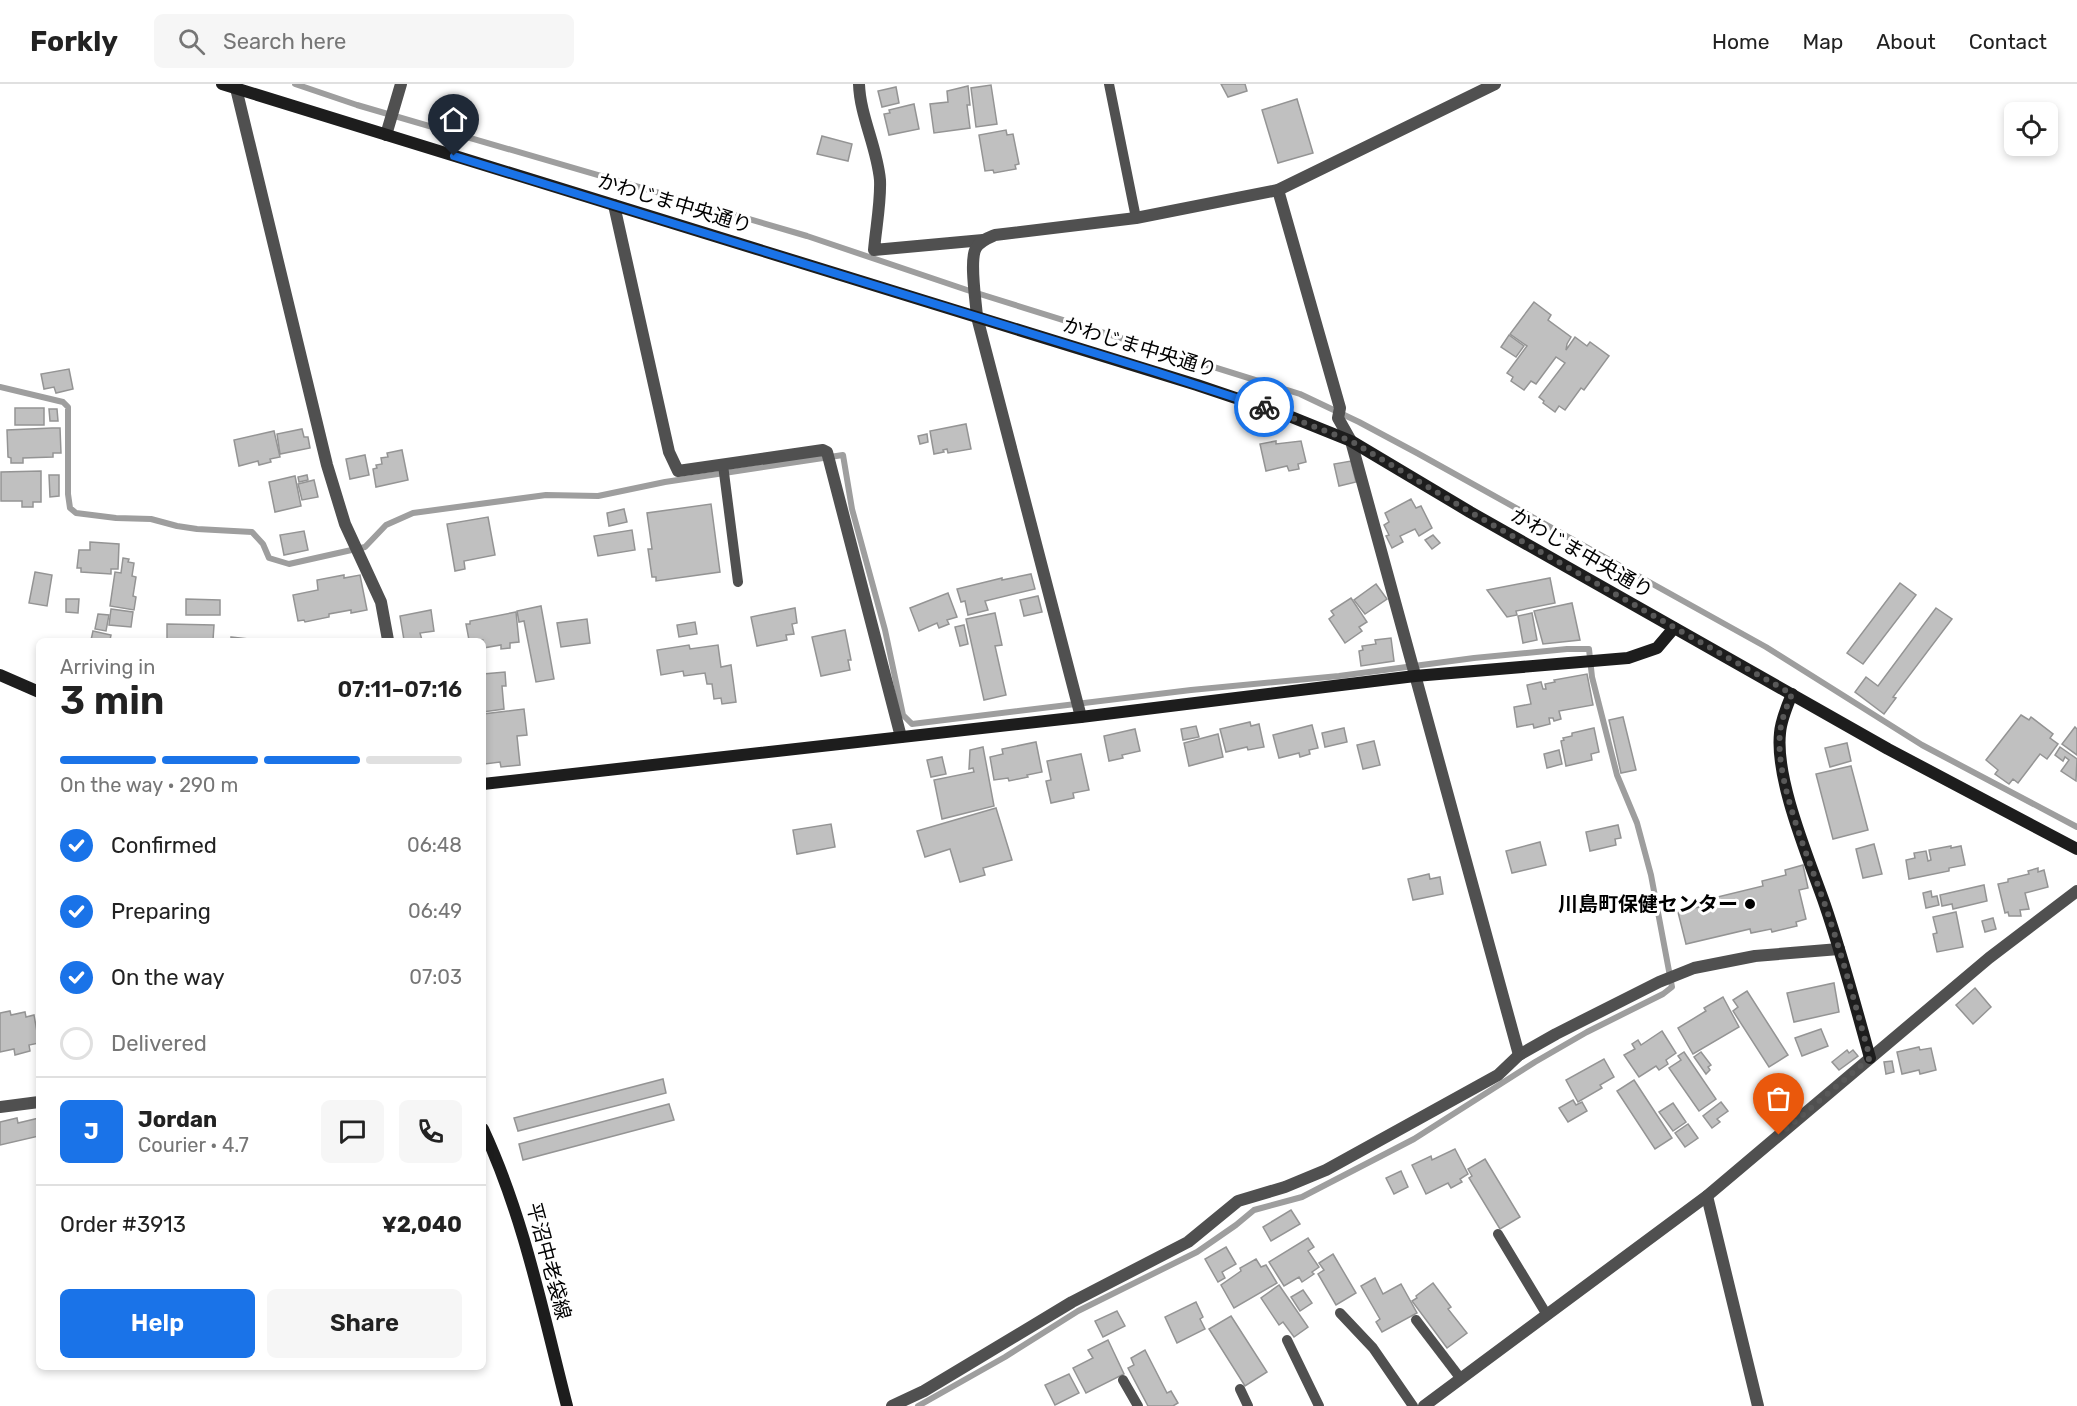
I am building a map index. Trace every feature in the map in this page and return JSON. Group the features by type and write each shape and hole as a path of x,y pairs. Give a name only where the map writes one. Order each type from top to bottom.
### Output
{"street":[{"name":"かわじま中央通り","path":"222,84 236,86 386,135 1197,385 1289,416 1351,441 1470,512 1888,749 2077,849"},
{"path":"386,135 401,84"},
{"path":"859,84 859,95 873,142 880,181 874,250 983,240 995,235 1136,218 1278,190 1495,84"},
{"path":"236,86 327,465 345,524 381,602 388,638"},
{"path":"1278,190 1339,413 1351,441 1519,1055"},
{"path":"614,205 669,452 678,471 823,450 827,452 901,737"},
{"path":"983,240 975,249 972,261 977,317 1081,717"},
{"path":"486,784 1081,717 1415,676 1628,658 1657,648 1674,628"},
{"path":"0,675 36,691"},
{"path":"1792,694 1780,734 1782,770 1795,819 1839,949 1870,1058"},
{"path":"1424,1406 1707,1196 1989,958 2077,891"},
{"path":"892,1406 924,1391 1072,1302 1188,1242 1238,1201 1285,1187 1326,1170 1498,1075 1519,1055 1556,1034 1659,982 1694,968 1755,956 1839,949"},
{"path":"0,1107 36,1102"},
{"name":"平沼中老袋線","path":"486,1136 509,1191 522,1231 567,1406"},
{"path":"1707,1196 1758,1406"}],"lane":[{"path":"1109,84 1136,218"},
{"path":"723,465 738,582"},
{"path":"1498,1234 1548,1315"},
{"path":"1340,1312 1372,1348 1413,1406"},
{"path":"1416,1320 1461,1379"},
{"path":"1287,1340 1319,1406"},
{"path":"1123,1380 1138,1406"},
{"path":"1240,1389 1248,1406"}],"building":[{"path":"1221,84 1245,84 1247,91 1228,97"},
{"path":"991,85 997,124 976,127 971,88"},
{"path":"968,86 970,105 967,105 970,128 934,133 930,104 948,102 947,91"},
{"path":"896,87 899,103 882,107 878,91"},
{"path":"1297,99 1313,153 1278,163 1262,110"},
{"path":"914,104 919,129 889,135 884,114 890,113 889,110"},
{"path":"1006,130 1007,135 1013,134 1019,164 1015,165 1016,169 994,173 993,170 985,171 979,135"},
{"path":"822,136 852,144 848,161 817,154"},
{"path":"1534,302 1551,315 1548,320 1571,337 1566,350 1575,337 1587,346 1590,342 1609,356 1584,390 1581,388 1565,410 1559,406 1555,412 1539,397 1565,363 1556,357 1536,384 1531,381 1524,390 1511,381 1513,377 1507,373 1527,346 1510,334"},
{"path":"1509,335 1524,346 1516,357 1501,347"},
{"path":"69,369 73,389 56,393 54,387 44,389 41,374"},
{"path":"15,408 44,408 44,425 15,425"},
{"path":"49,409 57,409 58,421 50,421"},
{"path":"966,424 971,449 948,453 947,449 934,454 930,431"},
{"path":"60,428 61,453 53,453 53,457 23,458 23,463 11,463 11,458 8,457 7,430"},
{"path":"302,429 304,437 308,437 310,448 280,454 277,434"},
{"path":"274,431 280,457 259,465 258,461 239,466 234,440"},
{"path":"927,434 928,442 920,444 918,436"},
{"path":"1276,441 1276,444 1301,441 1306,462 1298,464 1299,469 1289,471 1287,466 1266,471 1260,444"},
{"path":"402,450 408,480 376,487 373,469 377,468 376,465 382,464 381,458 388,457 387,453"},
{"path":"365,455 369,475 350,479 346,459"},
{"path":"1351,461 1356,482 1339,486 1334,464"},
{"path":"41,471 41,502 33,502 33,507 22,507 22,501 1,501 1,472"},
{"path":"49,475 59,475 59,496 50,497"},
{"path":"307,475 308,480 299,482 298,477"},
{"path":"295,476 301,506 275,512 269,482"},
{"path":"314,480 318,497 302,500 298,484"},
{"path":"1411,499 1416,508 1421,506 1432,528 1419,536 1415,529 1400,536 1403,542 1392,548 1386,536 1389,535 1384,525 1389,522 1385,513"},
{"path":"711,504 720,572 656,581 656,577 652,577 648,549 652,549 647,513"},
{"path":"624,509 627,522 609,526 607,513"},
{"path":"488,517 495,555 464,561 465,569 455,571 447,524"},
{"path":"632,530 635,550 598,556 594,536"},
{"path":"304,531 308,550 284,555 280,535"},
{"path":"1433,535 1440,543 1432,549 1425,540"},
{"path":"90,542 119,544 118,569 111,569 111,574 81,572 81,568 77,568 79,550 90,550"},
{"path":"123,558 134,563 132,576 136,577 133,596 136,597 134,610 110,606 115,572 121,573"},
{"path":"35,572 52,575 47,606 29,603"},
{"path":"1031,574 1035,589 985,601 988,610 968,615 965,601 961,602 957,589 1002,578 1002,580"},
{"path":"344,575 344,578 360,575 367,610 351,613 351,610 305,622 304,620 298,621 293,595 318,590 317,580"},
{"path":"1550,578 1555,603 1516,611 1517,615 1507,617 1487,590"},
{"path":"1900,583 1916,595 1863,664 1847,653"},
{"path":"1376,584 1387,599 1365,614 1354,600"},
{"path":"948,593 957,617 947,620 949,624 939,628 937,623 919,631 910,608"},
{"path":"1038,596 1042,612 1024,616 1020,600"},
{"path":"1351,598 1367,622 1359,627 1362,631 1345,643 1329,619 1334,615 1331,611"},
{"path":"66,599 79,599 78,613 66,612"},
{"path":"186,599 220,600 220,615 186,615"},
{"path":"1572,603 1580,640 1543,644 1534,611"},
{"path":"541,606 554,679 536,682 524,621 519,622 517,611"},
{"path":"795,608 797,623 792,624 794,634 786,635 787,640 757,646 751,617"},
{"path":"1936,608 1952,619 1893,697 1896,698 1884,714 1855,692 1866,677 1878,686"},
{"path":"111,609 133,612 131,627 109,625"},
{"path":"431,610 434,631 420,633 421,638 404,638 400,616"},
{"path":"516,612 519,642 510,643 510,648 501,649 501,645 486,648 486,638 469,638 466,624 470,624 470,621"},
{"path":"995,613 1002,645 995,646 1006,695 984,700 966,619"},
{"path":"1532,613 1537,640 1523,643 1518,616"},
{"path":"98,614 109,615 106,631 95,629"},
{"path":"587,619 590,643 561,647 557,623"},
{"path":"695,622 697,634 679,637 677,625"},
{"path":"167,624 214,625 213,638 167,638"},
{"path":"964,625 968,644 960,646 955,627"},
{"path":"845,630 851,660 848,660 850,670 821,676 812,637"},
{"path":"93,631 111,635 110,638 91,638"},
{"path":"1391,638 1394,661 1361,666 1359,651 1363,650 1362,646 1376,644 1375,640"},
{"path":"689,645 690,649 718,645 721,667 731,665 736,702 722,704 721,698 714,699 712,684 707,684 705,673 684,676 683,671 661,675 657,650"},
{"path":"505,672 506,686 502,686 504,709 486,712 486,674"},
{"path":"1587,674 1593,705 1559,711 1561,719 1554,721 1553,718 1549,718 1550,724 1534,728 1533,724 1517,727 1514,707 1531,704 1527,685 1541,682 1543,689 1546,689 1545,684 1555,682 1554,680"},
{"path":"524,709 527,735 517,736 520,765 501,767 500,762 486,764 486,714"},
{"path":"2021,715 2029,720 2031,717 2053,734 2050,738 2058,744 2047,759 2040,754 2018,783 2013,779 2009,784 1995,774 1998,770 1986,760"},
{"path":"1623,717 1636,770 1621,773 1609,720"},
{"path":"1250,722 1251,726 1259,724 1264,747 1248,750 1247,747 1226,752 1220,729"},
{"path":"1312,725 1318,748 1309,750 1310,754 1300,757 1299,753 1279,758 1273,735"},
{"path":"1196,726 1199,737 1183,740 1181,729"},
{"path":"2075,727 2077,729 2077,755 2062,744"},
{"path":"1344,728 1347,742 1325,747 1322,733"},
{"path":"1594,728 1599,752 1591,754 1592,760 1566,766 1561,741 1564,740 1563,738 1572,736 1572,733"},
{"path":"1135,729 1140,751 1109,761 1104,736"},
{"path":"1218,734 1223,757 1189,766 1184,743"},
{"path":"1374,741 1380,765 1363,769 1357,745"},
{"path":"1036,742 1042,772 1009,781 1008,778 994,780 990,757 1003,754 1002,749"},
{"path":"1847,743 1851,761 1830,767 1825,748"},
{"path":"983,747 994,806 942,819 934,780 974,772 973,768 969,769 970,750"},
{"path":"2060,747 2077,759 2076,781 2061,771 2069,760 2065,757 2063,761 2055,755"},
{"path":"1559,750 1562,764 1547,768 1544,754"},
{"path":"1081,754 1089,790 1073,793 1074,798 1051,803 1046,781 1051,780 1047,761"},
{"path":"942,757 946,774 931,777 927,760"},
{"path":"1851,766 1868,830 1833,839 1816,774"},
{"path":"996,808 1012,860 983,868 985,875 960,882 950,849 925,857 917,831"},
{"path":"831,824 835,847 797,854 793,830"},
{"path":"1618,825 1621,838 1615,839 1616,845 1590,851 1586,832"},
{"path":"1540,842 1546,865 1512,873 1506,851"},
{"path":"1874,844 1882,874 1863,878 1856,849"},
{"path":"1951,846 1951,848 1961,846 1965,865 1949,868 1949,871 1909,879 1906,860 1915,858 1914,853 1926,851 1928,861 1931,860 1929,850"},
{"name":"川島町保健センター","path":"1803,865 1808,888 1799,890 1806,919 1796,922 1797,926 1772,932 1771,929 1751,933 1750,929 1686,944 1678,912 1699,907 1697,902 1763,886 1762,881 1786,875 1785,870"},
{"path":"2038,868 2038,872 2044,870 2048,887 2025,893 2029,909 2020,910 2021,916 2009,916 2008,912 2005,913 1998,884 2029,874 2028,871"},
{"path":"1429,874 1430,879 1440,877 1443,894 1413,900 1408,879"},
{"path":"1984,885 1987,901 1953,909 1952,904 1942,906 1940,895"},
{"path":"1931,891 1932,897 1937,896 1939,905 1926,908 1923,893"},
{"path":"1956,912 1963,947 1937,952 1933,934 1937,933 1933,917"},
{"path":"1993,918 1996,929 1985,932 1982,921"},
{"path":"1834,983 1839,1012 1794,1022 1787,993"},
{"path":"1975,988 1991,1007 1973,1024 1956,1005"},
{"path":"1747,991 1788,1055 1769,1067 1733,1011 1738,1007 1733,1000"},
{"path":"1723,997 1739,1027 1693,1054 1678,1028 1706,1011 1704,1008"},
{"path":"10,1011 11,1015 25,1012 26,1017 34,1015 36,1044 29,1045 30,1051 15,1055 14,1049 0,1052 0,1013"},
{"path":"1821,1029 1828,1046 1802,1056 1795,1038"},
{"path":"1662,1031 1676,1053 1666,1060 1668,1064 1659,1070 1656,1066 1639,1077 1624,1055 1635,1049 1632,1044 1638,1040 1641,1045"},
{"path":"1919,1047 1920,1050 1931,1048 1936,1070 1920,1074 1919,1070 1902,1074 1897,1052"},
{"path":"1847,1050 1849,1053 1853,1050 1858,1056 1839,1070 1832,1062"},
{"path":"1684,1052 1716,1099 1699,1111 1669,1068 1681,1060 1678,1056"},
{"path":"1701,1052 1711,1065 1706,1074 1694,1057"},
{"path":"1604,1059 1614,1077 1600,1085 1602,1088 1578,1102 1566,1080"},
{"path":"1892,1061 1894,1072 1886,1074 1884,1062"},
{"path":"663,1079 666,1093 518,1131 514,1118"},
{"path":"1634,1080 1672,1138 1655,1149 1617,1091"},
{"path":"1573,1100 1576,1105 1582,1102 1587,1111 1568,1122 1559,1108"},
{"path":"1721,1102 1728,1111 1717,1119 1720,1122 1712,1128 1703,1116"},
{"path":"1673,1103 1686,1122 1673,1131 1659,1112"},
{"path":"669,1104 674,1120 523,1160 519,1144"},
{"path":"17,1118 18,1123 36,1119 36,1137 0,1145 0,1122"},
{"path":"1688,1124 1698,1138 1685,1147 1675,1133"},
{"path":"1455,1149 1468,1174 1460,1179 1462,1182 1451,1188 1448,1183 1426,1194 1412,1165 1431,1156 1432,1160"},
{"path":"1485,1159 1520,1217 1500,1229 1469,1178 1472,1176 1468,1169"},
{"path":"1401,1171 1408,1187 1394,1194 1386,1178"},
{"path":"1291,1210 1300,1224 1271,1241 1263,1227"},
{"path":"1308,1238 1314,1247 1308,1251 1319,1267 1312,1272 1314,1274 1302,1282 1299,1277 1284,1286 1269,1262"},
{"path":"1226,1247 1236,1264 1222,1272 1225,1278 1218,1282 1205,1259"},
{"path":"1333,1254 1356,1293 1336,1305 1318,1274 1324,1270 1319,1263"},
{"path":"1256,1259 1261,1267 1266,1265 1277,1283 1234,1308 1221,1285 1241,1271 1240,1268"},
{"path":"1375,1278 1383,1294 1401,1284 1417,1313 1382,1332 1376,1322 1380,1319 1361,1286"},
{"path":"1433,1283 1451,1307 1448,1309 1467,1333 1447,1348 1412,1301"},
{"path":"1279,1285 1308,1327 1294,1337 1283,1322 1279,1325 1261,1298"},
{"path":"1303,1290 1312,1303 1300,1311 1291,1297"},
{"path":"1196,1302 1203,1317 1200,1319 1205,1329 1177,1343 1165,1317"},
{"path":"1117,1311 1125,1326 1103,1337 1095,1321"},
{"path":"1231,1316 1267,1372 1245,1386 1209,1329"},
{"path":"1108,1340 1124,1374 1086,1393 1073,1368 1093,1358 1088,1350"},
{"path":"1145,1350 1167,1393 1171,1391 1178,1403 1173,1406 1148,1406 1128,1368 1134,1365 1131,1358"},
{"path":"1069,1374 1079,1393 1055,1405 1045,1385"}],"waterway":[{"path":"295,84 357,105 807,236 967,290 1300,394 1417,453 1766,647 1922,745 2077,827"},
{"path":"0,387 63,402 68,407 68,494 70,508 76,513 151,519 197,529 252,532 263,544 269,558 289,564 365,547 386,525 413,513 546,495 598,496 665,482 843,455 852,509 885,630 903,715 912,724 1191,690 1339,676 1474,658 1589,649 1592,677 1617,775 1637,823 1651,875 1672,987 1663,994 1587,1032 1535,1062 1414,1139 1302,1197 1254,1210 1197,1252 1078,1311 1005,1357 918,1406"}],"way so far":[{"path":"1264,407 1351,441 1470,512 1792,694 1780,734 1782,770 1795,819 1850,985 1870,1058 1779,1135"}],"place":[{"name":"川島町保健センター","path":"1750,904"}],"route":[{"path":"454,156 1264,407"}]}
